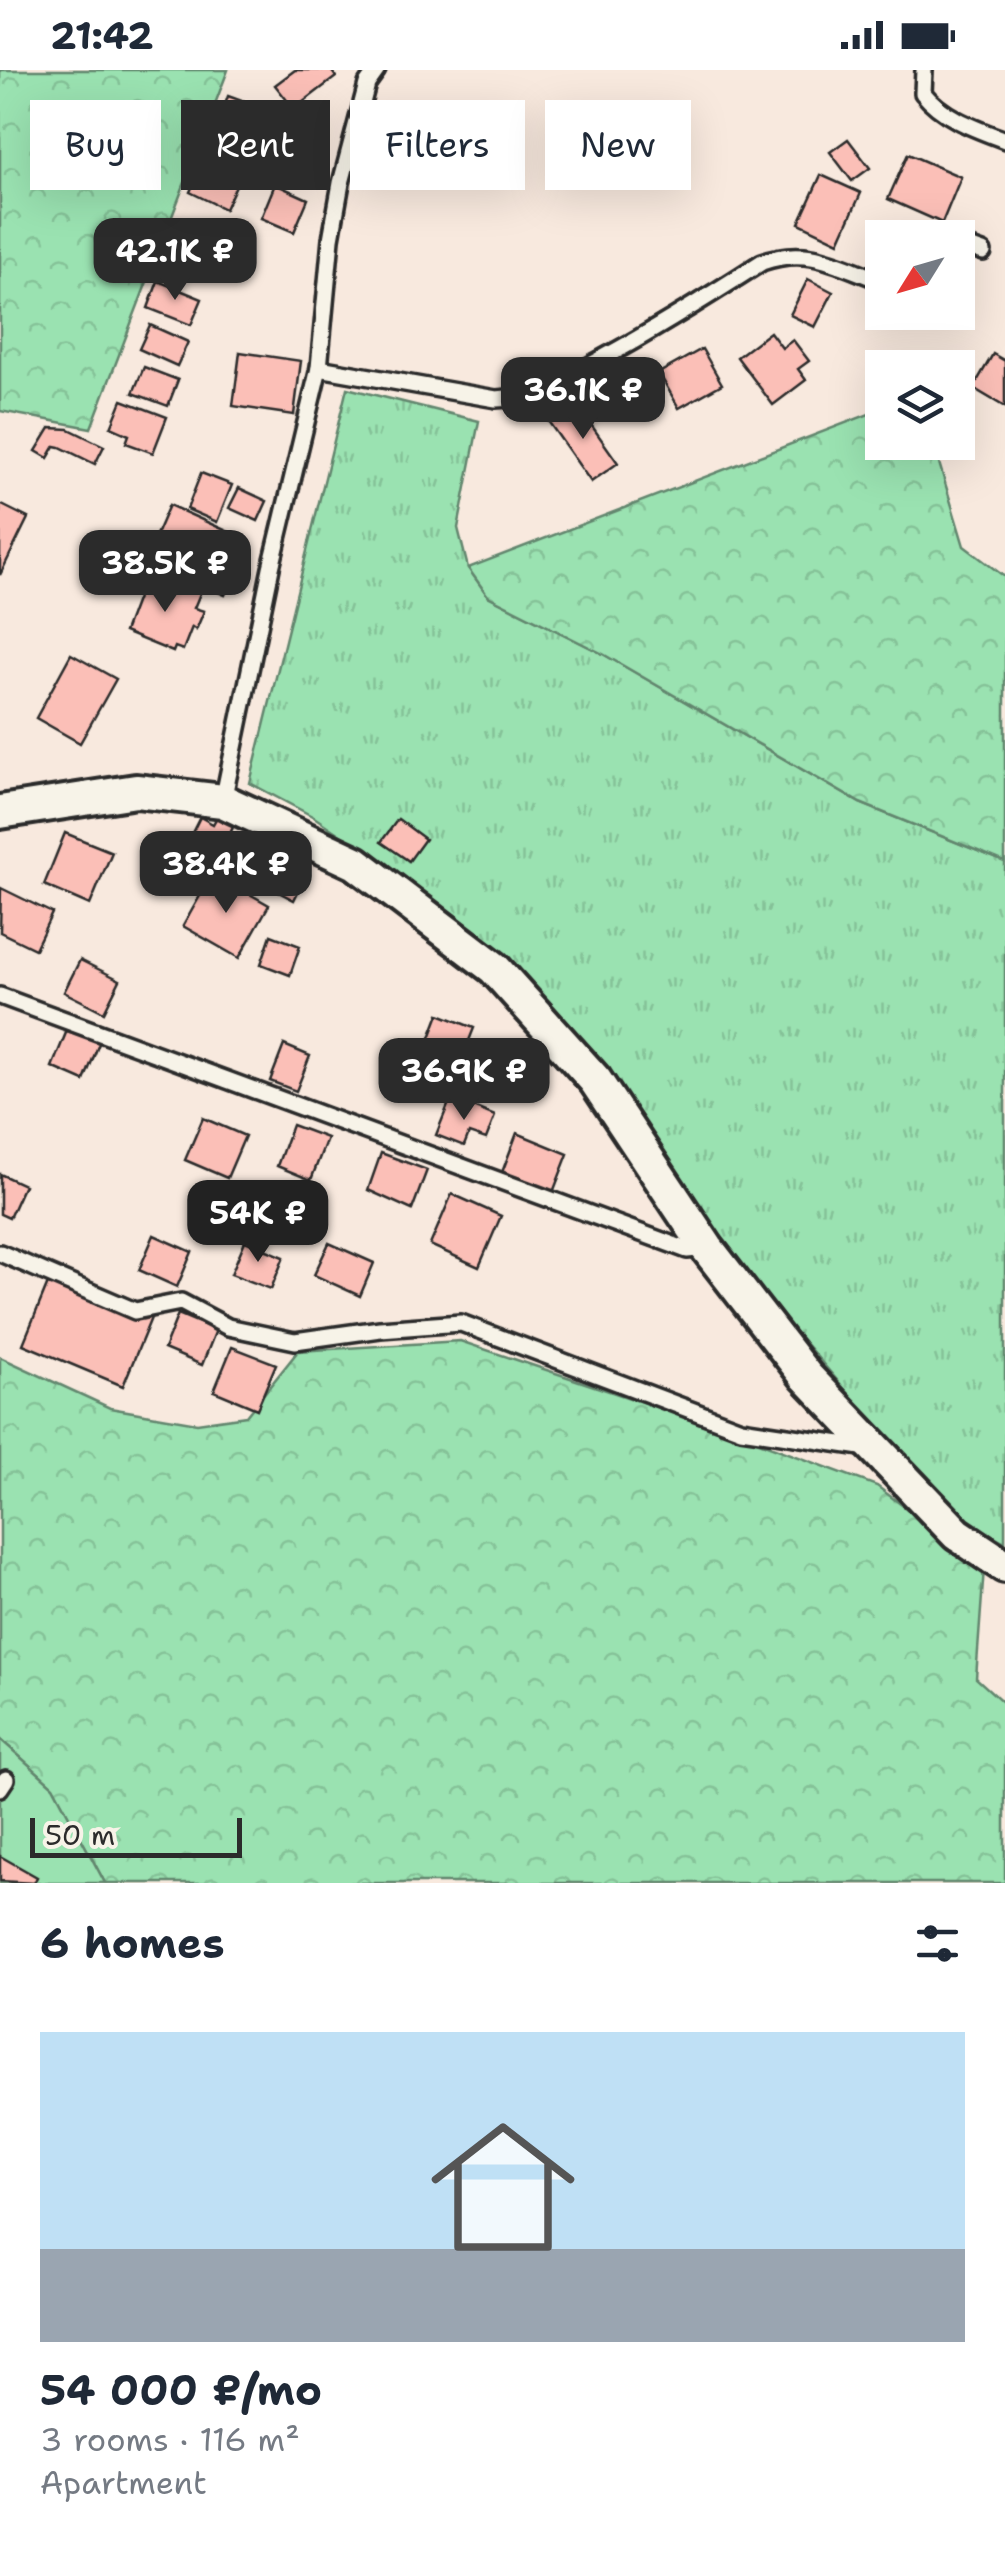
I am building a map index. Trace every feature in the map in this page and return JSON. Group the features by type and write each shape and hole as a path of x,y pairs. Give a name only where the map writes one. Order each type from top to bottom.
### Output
{"street":[{"path":"0,812 136,791 222,801 356,862 494,968 595,1080 707,1248 806,1376 957,1534 1005,1566"}],"lane":[{"path":"222,801 271,568 319,368 331,239 342,183 367,84 377,70"},
{"path":"924,70 922,93 929,101 1005,140"},
{"path":"975,249 983,252"},
{"path":"319,368 496,399 518,398 540,392 654,330 762,262 813,255 865,275"},
{"path":"0,996 687,1250 707,1248"},
{"path":"0,1253 135,1310 181,1302 228,1327 295,1341 462,1323 742,1429 877,1450"}],"green space":[{"path":"0,70 228,70 217,100 181,100 182,190 91,428 0,411"},
{"path":"347,388 479,421 458,528 468,568 488,596 603,654 860,803 1005,862 1005,1542 965,1520 881,1431 714,1238 497,960 391,869 314,817 250,783"},
{"path":"865,416 865,460 938,460 964,546 1005,577 1005,862 860,803 603,654 488,596 468,568"},
{"path":"460,1341 740,1435 877,1486 984,1568 976,1678 1005,1704 1005,1883 105,1883 53,1786 0,1739 0,1357 110,1408 197,1423 246,1416 298,1351"},
{"path":"0,1739 53,1786 105,1883 0,1883"}],"building":[{"path":"295,70 331,70 336,77 306,100 287,100 275,85"},
{"path":"848,139 870,168 852,181 830,152"},
{"path":"908,154 961,177 943,220 888,199"},
{"path":"821,175 861,193 839,242 799,223"},
{"path":"191,190 234,190 225,209"},
{"path":"273,190 288,190 308,199 294,232 261,218"},
{"path":"180,225 212,239 198,271 166,256"},
{"path":"808,279 833,292 815,327 790,315"},
{"path":"158,281 202,299 191,325 148,308"},
{"path":"150,325 188,342 177,366 139,349"},
{"path":"770,332 782,348 793,340 809,361 798,369 806,380 773,405 737,357"},
{"path":"702,349 722,384 679,408 659,373"},
{"path":"240,352 301,361 294,415 233,406"},
{"path":"993,354 1005,361 1005,407 975,389"},
{"path":"144,367 178,380 168,406 133,393"},
{"path":"122,400 167,417 153,453 126,443 129,435 111,427"},
{"path":"575,402 618,463 591,482 548,421"},
{"path":"50,428 69,429 104,446 95,464 60,447 55,446 48,458 36,451"},
{"path":"201,473 232,485 217,522 187,509"},
{"path":"239,488 267,501 258,521 229,508"},
{"path":"0,504 28,518 0,575"},
{"path":"169,505 249,541 225,595 145,560"},
{"path":"144,579 169,589 172,580 201,591 194,608 204,611 183,650 175,647 173,652 124,632"},
{"path":"71,654 116,679 80,743 36,718"},
{"path":"200,817 213,824 217,817 234,825 219,857 188,841"},
{"path":"398,819 425,839 409,861 381,842"},
{"path":"65,833 112,852 90,905 44,885"},
{"path":"284,857 309,869 294,900 269,887"},
{"path":"213,873 269,905 239,958 183,926"},
{"path":"1,888 52,913 35,949 0,932"},
{"path":"271,935 300,946 290,975 261,964"},
{"path":"80,960 120,980 104,1012 64,992"},
{"path":"439,1014 474,1028 461,1061 426,1048"},
{"path":"68,1028 100,1041 84,1081 52,1067"},
{"path":"284,1045 310,1056 296,1091 270,1081"},
{"path":"451,1098 495,1116 486,1139 469,1133 464,1146 436,1135"},
{"path":"203,1118 245,1136 227,1178 185,1160"},
{"path":"292,1125 327,1138 311,1180 277,1166"},
{"path":"517,1133 568,1154 552,1195 501,1175"},
{"path":"381,1153 427,1170 412,1210 368,1190"},
{"path":"0,1174 24,1185 9,1218 0,1214"},
{"path":"452,1194 501,1216 479,1267 430,1245"},
{"path":"154,1235 192,1252 177,1287 139,1270"},
{"path":"245,1241 284,1257 271,1289 231,1274"},
{"path":"329,1243 374,1263 360,1296 314,1275"},
{"path":"51,1276 151,1318 123,1386 23,1344"},
{"path":"178,1314 216,1330 202,1365 164,1349"},
{"path":"232,1347 276,1364 257,1409 214,1391"},
{"path":"0,1856 37,1877 34,1883 0,1881"}]}
